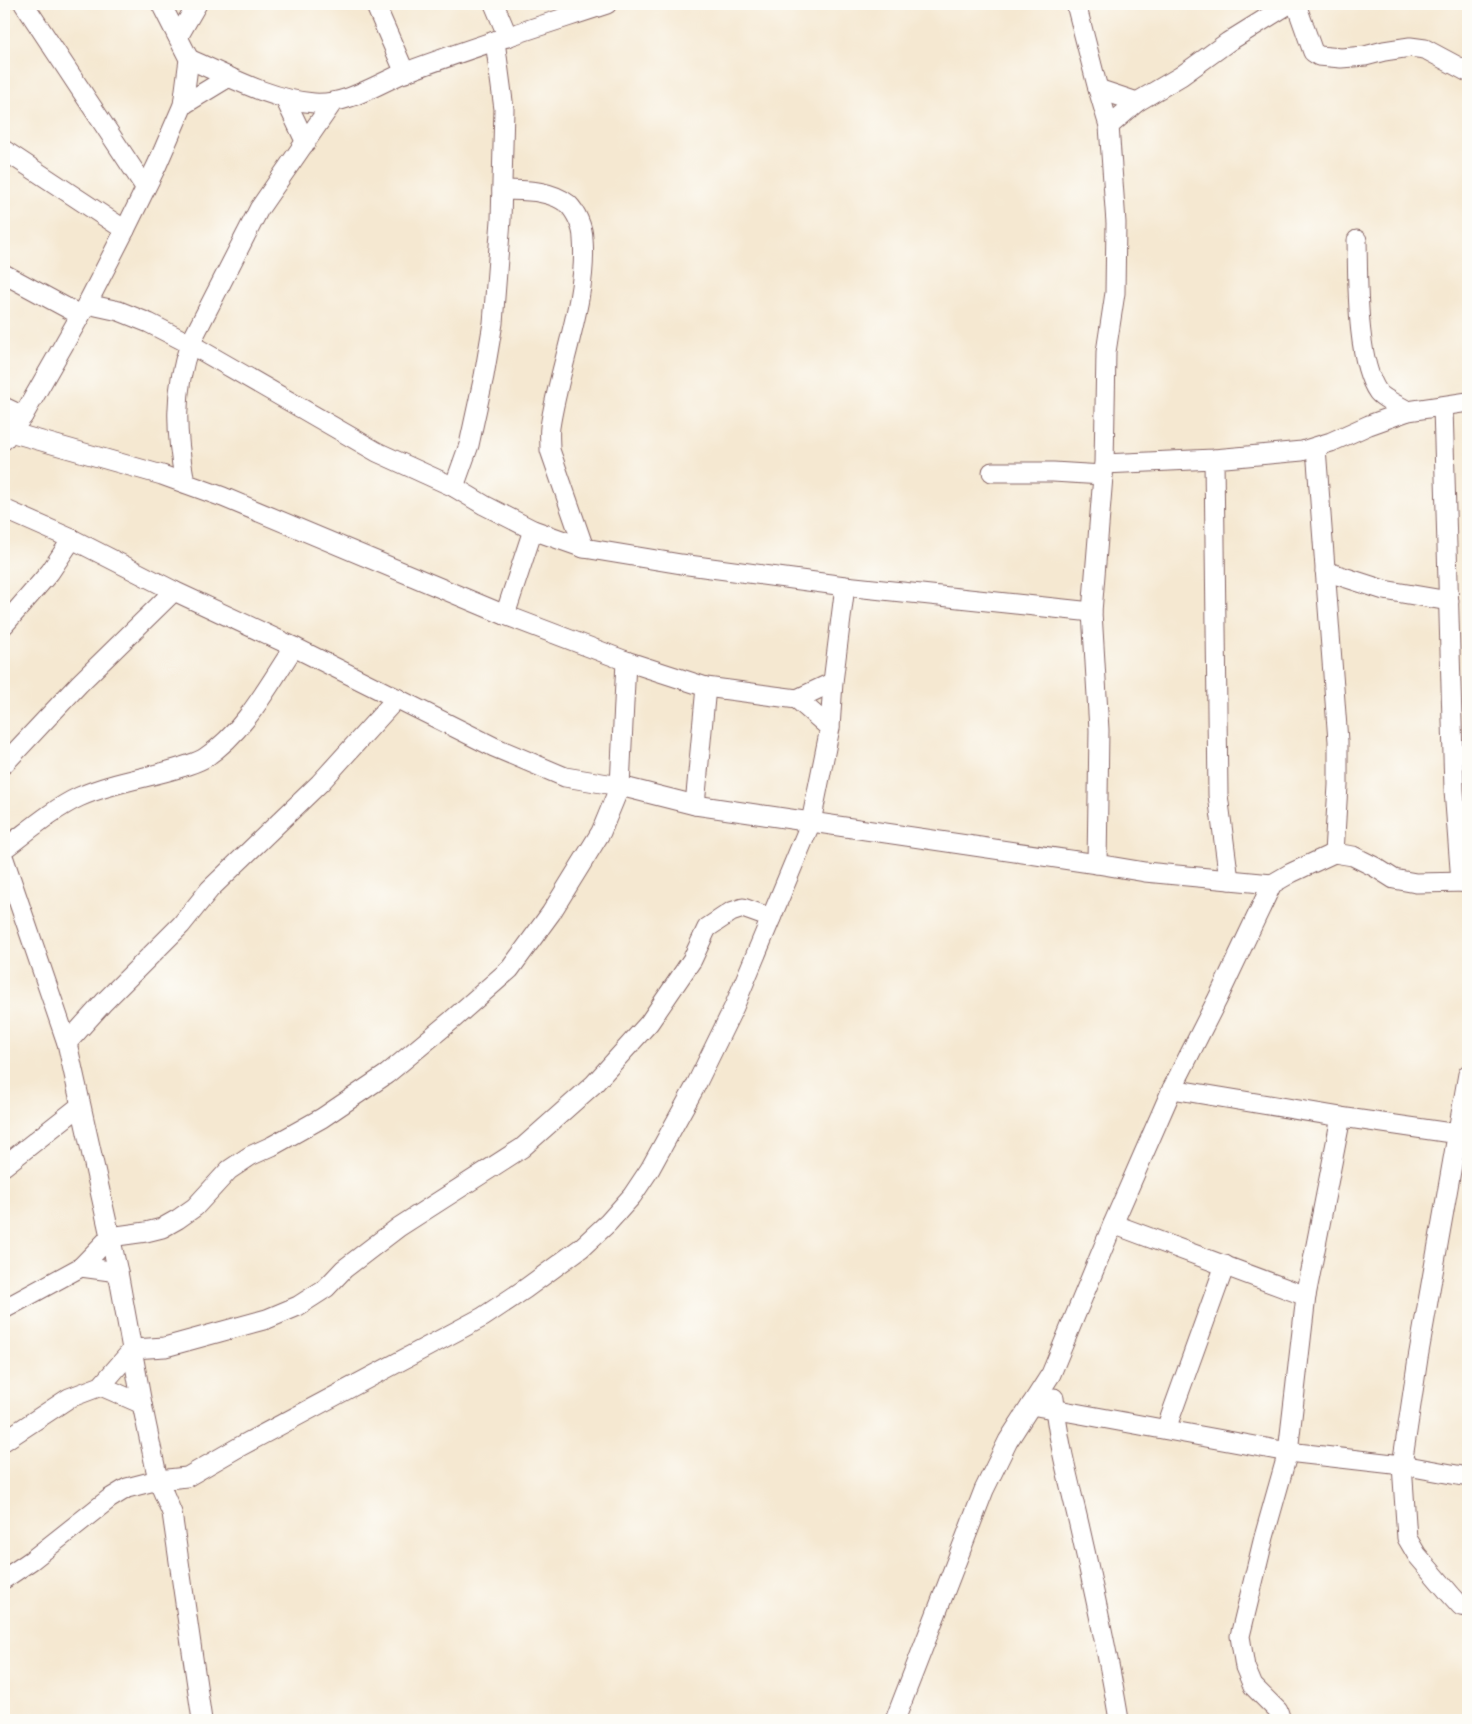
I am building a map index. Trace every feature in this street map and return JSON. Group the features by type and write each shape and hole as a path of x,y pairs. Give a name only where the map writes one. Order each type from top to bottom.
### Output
{"street":[{"path":"24,4 145,187"},
{"path":"161,4 189,59 183,106 157,165 84,309 23,416 7,436 162,475 185,483 223,497 505,615 626,661 706,687 797,700 830,728"},
{"path":"178,37 197,4"},
{"path":"375,4 405,73"},
{"path":"454,487 469,445 493,324 501,220 504,110 501,39 494,4"},
{"path":"189,59 285,99 315,103 333,102 362,92 405,73 607,4"},
{"path":"1076,4 1109,126 1116,223 1115,293 1106,352 1103,470 1092,612 1099,730 1097,864"},
{"path":"1109,126 1137,102 1181,76 1228,42 1289,4"},
{"path":"1296,4 1313,52 1319,56 1365,56 1410,46 1425,49 1468,72"},
{"path":"183,106 229,77"},
{"path":"1098,89 1137,102"},
{"path":"285,99 306,143"},
{"path":"185,483 179,450 177,421 182,365 190,344 259,209 333,102"},
{"path":"4,150 125,230"},
{"path":"502,190 540,192 555,197 568,205 579,220 584,238 582,275 577,307 550,428 550,450 584,548"},
{"path":"1357,240 1358,303 1364,358 1379,394 1408,411"},
{"path":"4,274 84,309 119,311 149,323 190,344 377,452 454,487 533,530 584,548 662,562 845,586 1092,612"},
{"path":"1369,425 1379,394"},
{"path":"992,472 1103,470 1302,451 1316,448 1369,425 1408,411 1468,402"},
{"path":"4,407 23,416"},
{"path":"895,1720 984,1490 1008,1441 1051,1374 1113,1224 1172,1089 1272,884 1334,853 1353,856 1376,866 1394,879 1416,883 1465,882 1454,790 1453,732 1460,701 1449,601 1443,407"},
{"path":"1316,448 1338,741 1338,785 1334,853"},
{"path":"1214,459 1218,795 1229,880"},
{"path":"4,509 72,539 174,591 294,647 494,747 565,778 620,786 695,805 1145,872 1272,884"},
{"path":"505,615 533,530"},
{"path":"4,625 50,572 72,539"},
{"path":"1325,571 1384,590 1449,601"},
{"path":"4,1580 109,1499 127,1488 158,1480 187,1477 239,1447 483,1317 581,1248 608,1223 632,1196 650,1169 695,1087 734,1007 811,822 830,728 833,682 845,586"},
{"path":"4,764 80,683 174,591"},
{"path":"4,849 53,813 79,797 118,784 170,771 204,759 225,743 240,726 294,647"},
{"path":"4,1309 81,1267 110,1237 162,1228 178,1219 195,1207 229,1170 250,1156 322,1118 386,1074 510,970 550,913 601,832 620,786 626,661"},
{"path":"797,700 833,682"},
{"path":"695,805 706,687"},
{"path":"67,1043 104,1002 181,925 210,890 320,784 397,698"},
{"path":"1453,732 1468,721"},
{"path":"4,859 67,1043 118,1272 158,1480 172,1513 202,1720"},
{"path":"4,1441 69,1398 102,1386 133,1349 165,1348 267,1319 298,1306 326,1288 344,1269 392,1232 522,1148 594,1084 649,1023 692,960 707,928 731,912 743,908 771,918"},
{"path":"1468,1074 1418,1358 1402,1466 1407,1538 1417,1555 1461,1606 1468,1608"},
{"path":"1172,1089 1458,1134"},
{"path":"4,1166 80,1106"},
{"path":"1281,1720 1278,1711 1253,1686 1245,1667 1240,1636 1264,1537 1288,1452 1306,1296 1341,1117"},
{"path":"1113,1224 1306,1296"},
{"path":"1166,1429 1225,1265"},
{"path":"81,1267 118,1272"},
{"path":"1051,1374 1067,1476 1113,1682 1119,1720"},
{"path":"102,1386 142,1404"},
{"path":"1031,1405 1288,1452 1402,1466 1468,1477"},
{"path":"172,1513 187,1477"}]}
